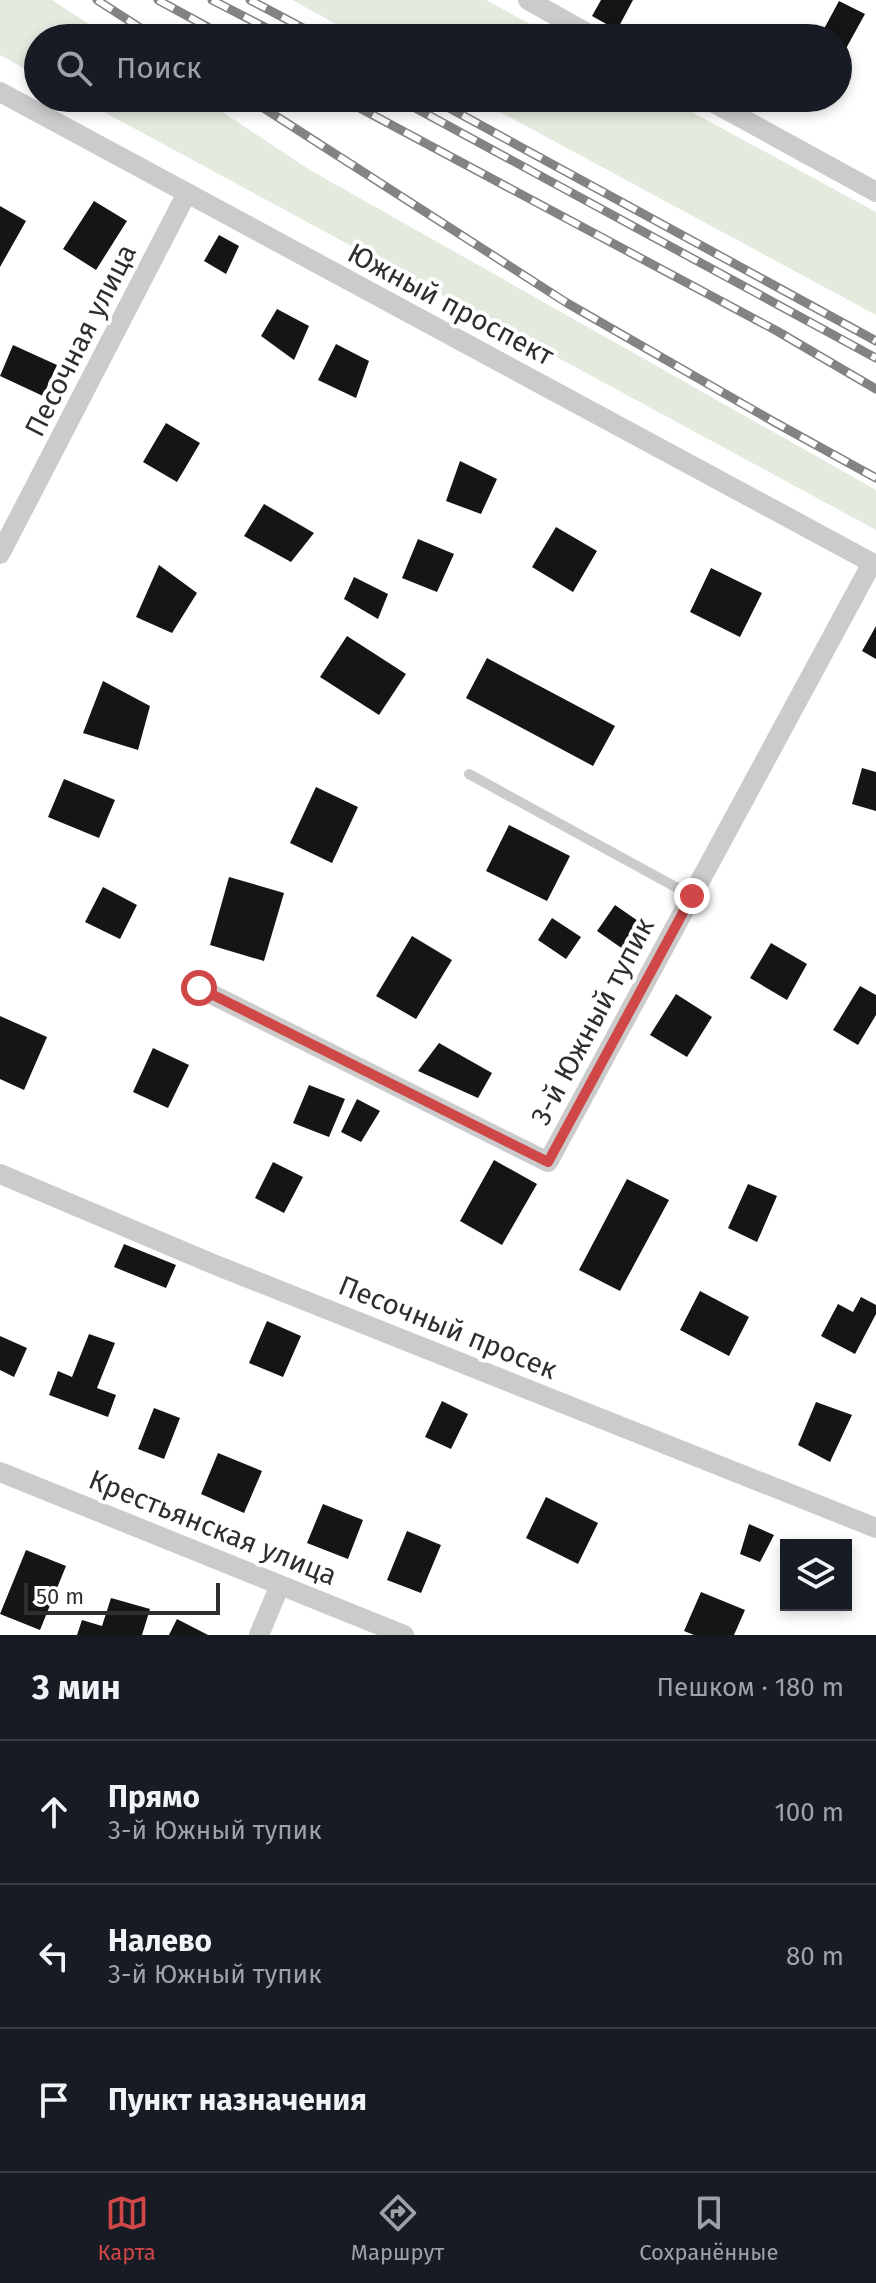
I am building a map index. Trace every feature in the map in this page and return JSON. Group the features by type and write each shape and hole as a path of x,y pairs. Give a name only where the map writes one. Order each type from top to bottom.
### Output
{"street":[{"path":"528,0 571,24"},
{"name":"Южный проспект","path":"0,92 24,105"},
{"name":"Южный проспект","path":"37,112 874,564"},
{"path":"730,112 876,192"},
{"name":"Песочная улица","path":"0,554 187,193"},
{"name":"3-й Южный тупик","path":"199,988 548,1162 874,564"},
{"name":"Песочный просек","path":"0,1174 228,1270 876,1528"},
{"name":"Крестьянская улица","path":"0,1472 404,1635"},
{"path":"259,1635 280,1585"}],"lane":[{"path":"469,774 692,896"}],"shaded area":[{"path":"0,0 52,0 89,24 24,24 24,68 0,55"},
{"path":"292,0 486,0 530,24 336,24"},
{"path":"104,112 222,112 310,170 876,490 876,530"},
{"path":"500,112 692,112 876,212 876,315"}],"building":[{"path":"601,0 633,0 620,24 606,24 592,16"},
{"path":"839,1 865,14 852,38 852,24 827,24"},
{"path":"94,201 127,221 96,270 63,249"},
{"path":"0,206 26,221 0,267"},
{"path":"219,235 239,246 226,274 204,261"},
{"path":"277,309 309,326 294,360 261,336"},
{"path":"336,344 369,361 356,398 318,380"},
{"path":"13,345 57,365 43,396 0,376"},
{"path":"166,423 200,443 177,482 143,462"},
{"path":"460,461 497,479 481,514 446,501"},
{"path":"264,504 314,533 291,562 244,536"},
{"path":"556,527 597,551 573,592 532,567"},
{"path":"418,539 454,554 437,592 402,578"},
{"path":"159,565 197,593 172,633 136,617"},
{"path":"711,568 762,593 740,637 690,612"},
{"path":"354,577 388,594 378,619 344,599"},
{"path":"876,626 876,659 862,651"},
{"path":"347,636 406,674 379,715 320,677"},
{"path":"487,658 615,726 593,766 466,698"},
{"path":"103,681 150,706 138,750 83,733"},
{"path":"862,768 876,772 876,811 852,804"},
{"path":"64,779 115,800 99,838 48,817"},
{"path":"316,787 358,807 332,863 290,843"},
{"path":"509,825 570,856 547,901 486,871"},
{"path":"229,877 284,893 264,961 210,945"},
{"path":"103,887 137,905 120,939 85,922"},
{"path":"615,905 651,930 633,956 597,931"},
{"path":"552,918 581,937 566,959 538,940"},
{"path":"412,936 452,960 416,1019 376,996"},
{"path":"771,943 807,964 787,1000 750,978"},
{"path":"860,986 876,995 876,1015 858,1045 833,1030"},
{"path":"676,994 712,1017 687,1057 650,1035"},
{"path":"0,1016 47,1037 24,1090 0,1079"},
{"path":"439,1043 492,1073 478,1098 418,1071"},
{"path":"153,1048 189,1065 168,1108 133,1092"},
{"path":"309,1085 345,1099 329,1137 293,1123"},
{"path":"357,1099 380,1111 361,1142 341,1132"},
{"path":"494,1160 537,1184 502,1245 460,1221"},
{"path":"273,1162 303,1177 284,1213 255,1198"},
{"path":"627,1179 669,1200 620,1291 579,1270"},
{"path":"748,1184 777,1196 757,1242 728,1228"},
{"path":"124,1244 176,1265 166,1288 114,1267"},
{"path":"700,1291 749,1317 729,1356 680,1330"},
{"path":"861,1297 876,1305 876,1314 855,1354 821,1336 838,1304 853,1312"},
{"path":"267,1321 301,1336 283,1377 249,1363"},
{"path":"89,1334 115,1343 97,1388 116,1395 108,1417 49,1395 58,1371 72,1377"},
{"path":"0,1336 27,1348 14,1377 0,1370"},
{"path":"442,1401 468,1414 451,1449 425,1437"},
{"path":"816,1402 852,1415 830,1462 798,1445"},
{"path":"154,1408 180,1418 164,1459 138,1449"},
{"path":"218,1453 262,1471 244,1513 201,1494"},
{"path":"546,1497 598,1523 578,1564 526,1538"},
{"path":"323,1504 363,1520 348,1559 307,1543"},
{"path":"749,1524 774,1535 760,1562 740,1554"},
{"path":"407,1531 441,1545 421,1593 387,1580"},
{"path":"26,1550 66,1566 40,1630 0,1614"},
{"path":"701,1592 745,1610 734,1635 694,1635 684,1631"},
{"path":"111,1598 150,1609 142,1635 77,1635 82,1620 102,1626"},
{"path":"177,1619 208,1635 169,1635"}],"railway":[{"path":"97,0 134,24"},
{"path":"158,0 202,24"},
{"path":"212,0 259,24"},
{"path":"250,0 295,24"},
{"path":"270,112 567,303 876,478"},
{"path":"367,112 777,331 876,389"},
{"path":"423,112 876,358"},
{"path":"457,112 876,341"}],"route":[{"path":"199,988 548,1162 692,896"}]}
